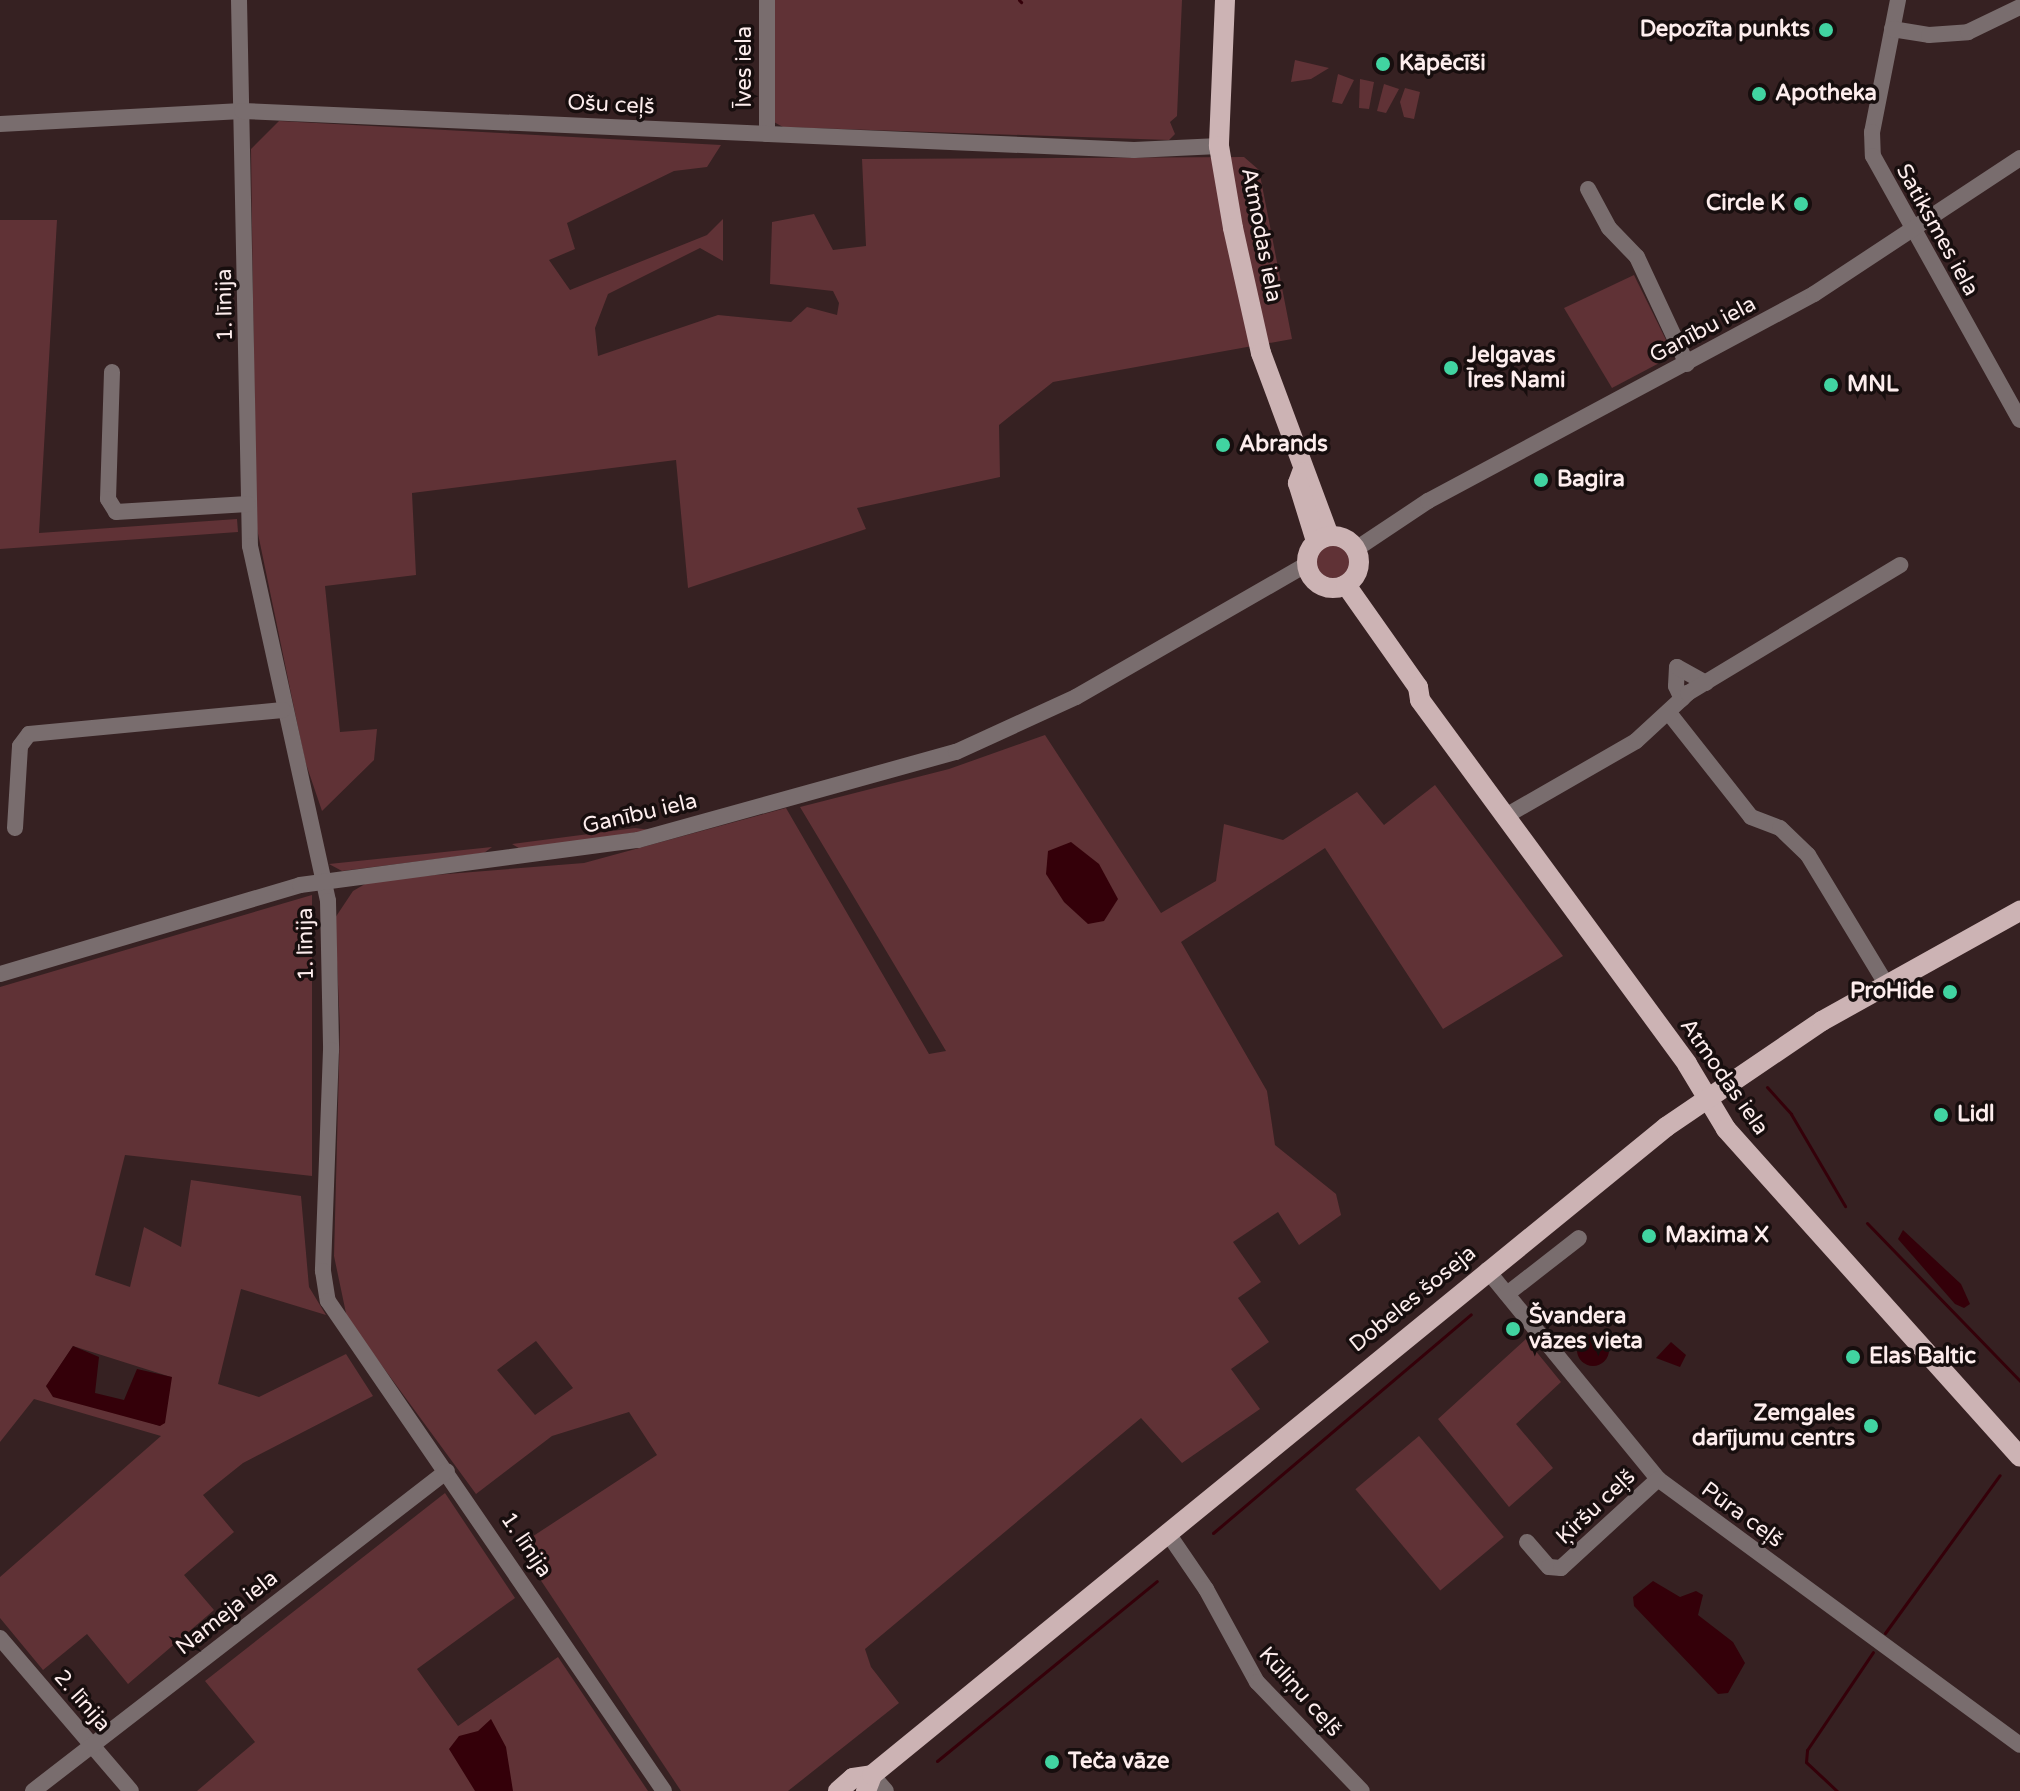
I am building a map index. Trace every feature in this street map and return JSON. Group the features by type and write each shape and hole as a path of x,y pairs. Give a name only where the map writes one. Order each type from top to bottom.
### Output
{"main road":[{"name":"Atmodas iela","path":"1225,0 1219,146 1261,353 1302,472 1298,483 1338,542"},
{"path":"1338,542 1357,573 1339,586 1308,569 1338,542"},
{"name":"Atmodas iela","path":"1339,586 1408,696 1420,700 1687,1064 1704,1098 1726,1129 2020,1457"},
{"name":"Dobeles šoseja","path":"838,1791 853,1778 869,1783 1167,1532 1487,1270 1704,1098 1886,984 2020,911"}],"street":[{"name":"1. līnija","path":"239,0 248,504 259,602 324,880 331,1050 323,1234 328,1301 664,1791"},
{"name":"Īves iela","path":"767,0 767,134"},
{"name":"Satiksmes iela","path":"1898,0 1872,132 1873,156 2020,420"},
{"path":"1892,29 1929,35 1968,32 2020,7"},
{"name":"Ošu ceļš","path":"0,124 242,111 1134,150 1219,146"},
{"name":"Ganību iela","path":"1338,542 1396,519 1687,364 1913,232 2020,158"},
{"path":"1588,189 1609,228 1637,257 1687,364"},
{"path":"112,372 108,499 116,512 248,504"},
{"path":"1504,817 1636,741 1682,699 1706,683 1900,565"},
{"name":"Ganību iela","path":"0,974 324,880 638,840 956,752 1076,697 1308,569"},
{"path":"1682,699 1677,667 1706,683"},
{"path":"15,828 20,746 29,734 283,710"},
{"path":"1669,713 1751,817 1780,828 1808,855 1886,984"},
{"path":"1507,1294 1579,1238"},
{"name":"Pūra ceļš","path":"1487,1270 1658,1479 2020,1745"},
{"name":"Nameja iela","path":"33,1791 447,1471"},
{"name":"Ķiršu ceļš","path":"1527,1542 1549,1567 1561,1568 1658,1479"},
{"name":"Kūliņu ceļš","path":"1167,1532 1206,1589 1257,1682 1362,1791"},
{"name":"2. līnija","path":"0,1638 131,1791"},
{"path":"869,1783 886,1791"}],"shaded area":[{"path":"772,0 1182,0 1177,116 1170,122 1175,134 1169,140 783,127 772,121"},
{"path":"1295,60 1329,68 1311,79 1291,82"},
{"path":"1338,74 1354,80 1342,104 1332,102"},
{"path":"1360,79 1374,82 1369,109 1359,108"},
{"path":"1384,84 1399,89 1386,113 1377,111"},
{"path":"1405,88 1420,92 1414,119 1404,117 1400,102"},
{"path":"279,121 721,145 707,167 674,171 567,223 575,249 549,260 570,290 707,235 723,219 723,261 700,248 608,294 595,328 598,356 718,315 791,322 807,307 837,315 839,303 833,291 770,284 772,222 814,214 833,250 866,246 862,159 1244,157 1259,170 1292,339 1053,382 999,425 1000,477 857,508 866,529 688,588 676,460 412,493 416,575 325,586 340,732 377,729 374,760 322,811 305,761 256,524 251,149"},
{"path":"0,220 57,220 39,533 237,519 238,532 0,549"},
{"path":"1634,275 1670,348 1665,360 1612,388 1564,308"},
{"path":"1333,544 1345,549 1350,561 1345,573 1333,578 1321,573 1316,561 1321,549"},
{"path":"1045,735 1161,913 1216,881 1224,824 1283,840 1357,792 1384,825 1435,785 1563,956 1443,1029 1325,848 1181,942 1267,1091 1275,1145 1336,1194 1341,1215 1299,1245 1278,1212 1233,1242 1261,1282 1238,1298 1269,1342 1231,1369 1260,1409 1182,1463 1141,1418 865,1649 871,1667 899,1703 788,1791 681,1791 518,1546 657,1455 629,1412 552,1436 476,1494 347,1318 334,1256 340,1028 335,918 353,891 372,880 584,863 786,808 929,1054 946,1051 800,807 949,769","holes":["536,1341 573,1388 535,1415 497,1370"]},
{"path":"635,828 651,830 522,850 512,844"},
{"path":"1071,842 1099,864 1118,899 1104,921 1088,924 1064,902 1046,874 1048,851"},
{"path":"492,847 484,853 342,871 329,864"},
{"path":"312,895 312,1176 125,1155 95,1275 130,1287 144,1227 181,1247 191,1180 301,1196 309,1287 326,1315 241,1289 218,1384 259,1397 346,1354 373,1396 243,1463 203,1495 234,1532 184,1575 214,1610 128,1684 87,1634 43,1670 0,1618 0,1577 161,1436 34,1399 0,1442 0,987","holes":["73,1346 171,1377 160,1426 46,1387"]},
{"path":"1903,1230 1961,1284 1970,1304 1964,1308 1955,1304 1898,1239"},
{"path":"1593,1334 1605,1338 1609,1350 1605,1362 1593,1366 1581,1362 1577,1350 1581,1338"},
{"path":"1526,1339 1561,1382 1516,1424 1553,1468 1509,1507 1438,1419"},
{"path":"1671,1342 1686,1355 1680,1367 1656,1358"},
{"path":"73,1346 99,1357 95,1393 124,1400 137,1369 172,1377 165,1423 160,1426 53,1397 46,1386"},
{"path":"1419,1436 1504,1537 1440,1590 1355,1489"},
{"path":"445,1493 515,1598 417,1669 458,1726 558,1657 648,1791 197,1791 255,1742 205,1681"},
{"path":"1653,1581 1680,1597 1696,1591 1703,1595 1698,1615 1733,1642 1745,1663 1728,1693 1718,1694 1634,1606 1633,1597"},
{"path":"491,1719 506,1747 513,1791 475,1791 449,1749 459,1736 478,1731"}],"waterway":[{"path":"1767,1087 1791,1114 1845,1206"},
{"path":"1867,1223 2020,1381"},
{"path":"1213,1533 1471,1314"},
{"path":"1885,1633 2000,1475"},
{"path":"937,1761 1157,1581"},
{"path":"1837,1791 1806,1762 1807,1750 1873,1652"}],"place":[{"name":"Depozīta punkts","path":"1826,30"},
{"name":"Kāpēcīši","path":"1383,64"},
{"name":"Apotheka","path":"1759,94"},
{"name":"Circle K","path":"1801,204"},
{"name":"Jelgavas Īres Nami","path":"1451,368"},
{"name":"MNL","path":"1831,385"},
{"name":"Abrands","path":"1223,445"},
{"name":"Bagira","path":"1541,480"},
{"name":"ProHide","path":"1950,992"},
{"name":"Lidl","path":"1941,1115"},
{"name":"Maxima X","path":"1649,1236"},
{"name":"Švandera vāzes vieta","path":"1513,1329"},
{"name":"Elas Baltic","path":"1853,1357"},
{"name":"Zemgales darījumu centrs","path":"1871,1426"},
{"name":"Teča vāze","path":"1052,1762"}]}
